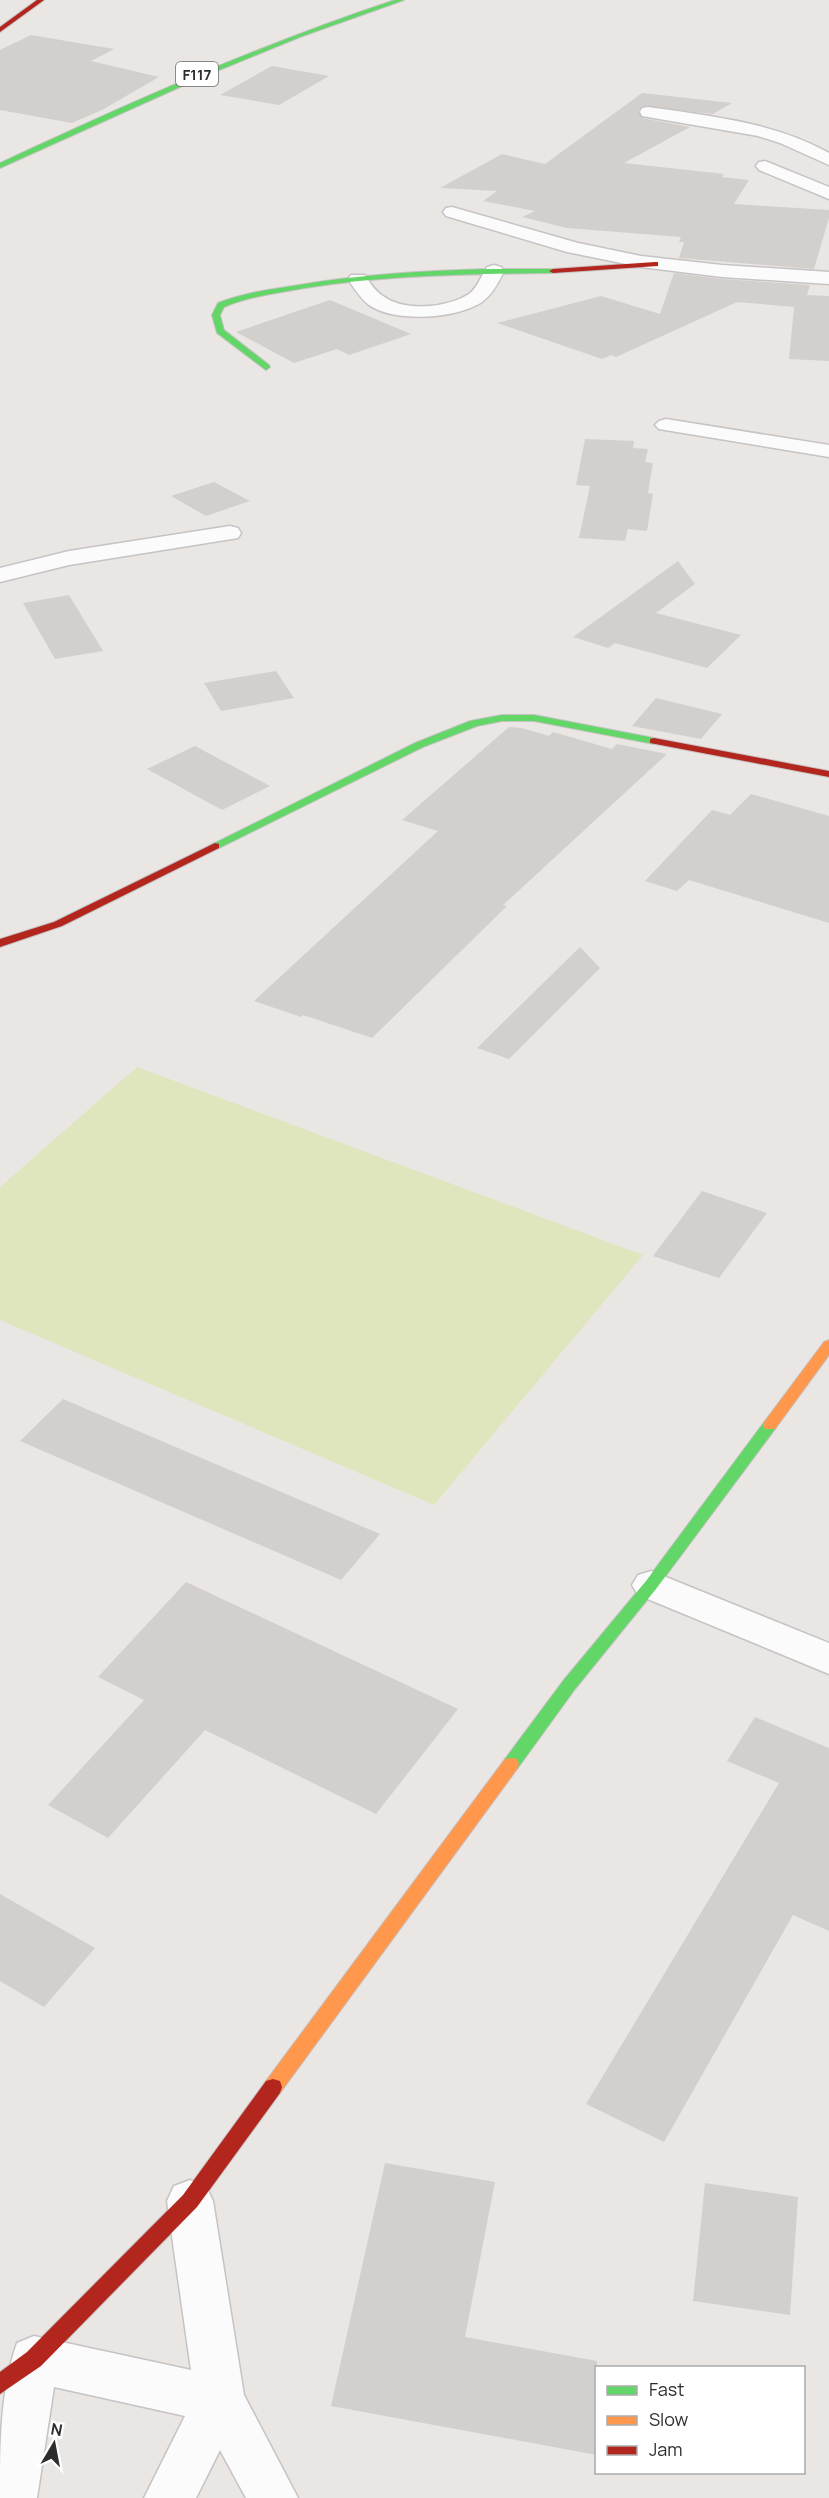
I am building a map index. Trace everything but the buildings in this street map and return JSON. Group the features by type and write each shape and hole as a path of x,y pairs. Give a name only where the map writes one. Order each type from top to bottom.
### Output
{"street":[{"path":"0,30 41,0"},
{"name":"F117","path":"0,166 181,81 334,20 401,0"},
{"path":"648,112 763,130 829,160"},
{"path":"765,166 829,194"},
{"path":"452,212 560,244 656,264 829,278"},
{"path":"266,367 220,331 216,315 221,305 240,297 358,279 448,271 574,271 656,264"},
{"path":"358,279 367,292 380,303 414,312 447,308 476,297 488,283 494,271"},
{"path":"666,424 829,451"},
{"path":"0,575 69,558 230,533"},
{"path":"0,943 58,924 419,745 483,719 508,716 534,718 829,774"},
{"path":"12,2498 17,2371 190,2201 569,1685 651,1585 829,1346"},
{"path":"651,1585 829,1659"},
{"path":"190,2201 220,2400 273,2498"},
{"path":"17,2371 220,2400"},
{"path":"169,2498 220,2400"}],"green space":[{"path":"137,1067 643,1255 434,1505 0,1320 0,1187"}],"traffic: fast":[{"path":"0,166 198,76 298,36 401,0"},
{"path":"266,367 220,331 216,315 221,305 265,292 357,279 454,272 553,271"},
{"path":"215,846 419,745 474,723 502,718 534,718 654,741"},
{"path":"511,1764 569,1685 651,1585 770,1425"}],"traffic: slow":[{"path":"770,1425 829,1345"},
{"path":"273,2087 511,1764"}],"traffic: jam":[{"path":"0,30 41,0"},
{"path":"553,271 655,264"},
{"path":"654,741 829,774"},
{"path":"0,943 58,924 215,846"},
{"path":"0,2384 34,2359 190,2201 273,2087"}]}
